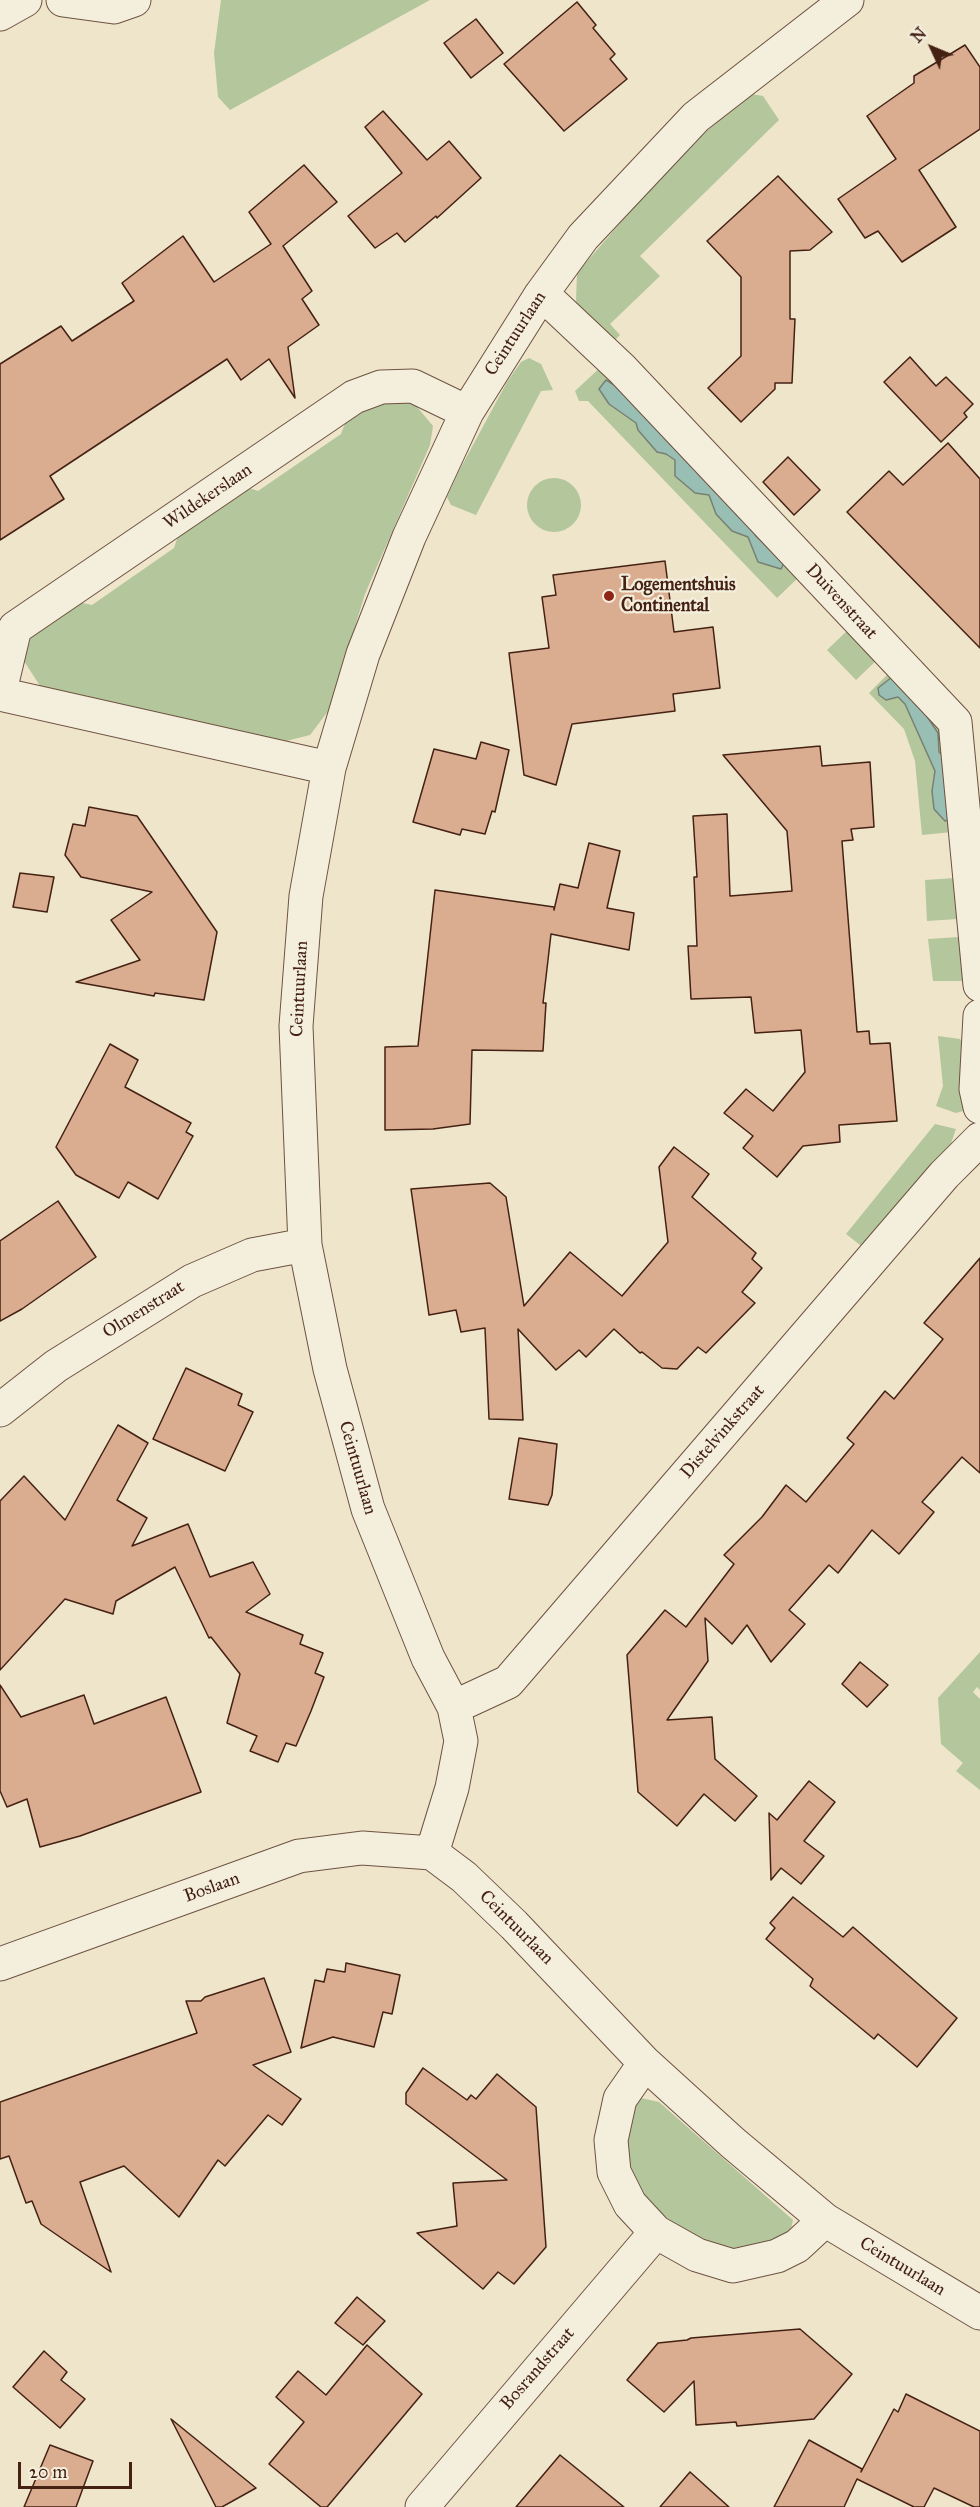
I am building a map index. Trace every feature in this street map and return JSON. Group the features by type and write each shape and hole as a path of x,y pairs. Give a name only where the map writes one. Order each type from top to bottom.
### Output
{"street":[{"path":"0,14 25,0"},
{"path":"63,0 114,7 134,0"},
{"name":"Ceintuurlaan","path":"847,0 696,117 583,237 540,296 466,412 409,537 363,654 329,768 306,896 296,1026 305,1245 330,1369 368,1509 428,1658 454,1707 461,1741 455,1778 432,1853 464,1877 514,1925 645,2063 733,2143 825,2220 980,2313"},
{"name":"Duivenstraat","path":"540,296 554,305 622,369 955,722 980,985"},
{"name":"Wildekerslaan","path":"0,692 15,628 354,397 381,387 413,386 466,412"},
{"path":"0,692 329,768"},
{"path":"980,1016 976,1089 980,1107"},
{"name":"Distelvinkstraat","path":"454,1707 508,1682 944,1175 980,1139"},
{"name":"Olmenstraat","path":"0,1410 56,1365 192,1281 252,1256 305,1245"},
{"name":"Boslaan","path":"0,1964 299,1856 362,1848 432,1853"},
{"path":"645,2063 620,2099 611,2140 614,2172 630,2204 656,2232 697,2255 733,2266 777,2256 797,2246 825,2220"},
{"name":"Bosrandstraat","path":"422,2507 656,2232"}],"green space":[{"path":"221,0 430,0 230,110 218,97 214,53"},
{"path":"751,94 763,96 779,120 640,256 660,276 610,324 620,335 613,342 588,321 576,302 577,273 640,200 708,130"},
{"path":"529,358 541,364 553,390 541,391 476,515 451,505 447,497 459,471 507,382 521,362"},
{"path":"604,364 799,577 777,598 588,401 579,401 575,391"},
{"path":"408,396 433,426 430,445 365,594 329,710 310,735 286,741 42,689 24,661 33,630 78,602 92,605 174,548 180,530 246,487 258,491 341,434 346,421 381,397"},
{"path":"554,478 564,480 573,486 579,495 581,505 579,515 573,524 564,530 554,532 544,530 535,524 529,515 527,505 529,495 535,486 544,480"},
{"path":"849,629 878,659 856,680 827,650"},
{"path":"889,673 942,728 952,832 922,835 915,761 904,729 869,693"},
{"path":"955,878 963,909 957,919 927,921 925,880"},
{"path":"959,937 968,973 963,981 933,981 928,939"},
{"path":"938,1036 960,1039 965,1047 967,1099 963,1111 956,1113 936,1106 943,1086"},
{"path":"935,1124 956,1129 947,1155 872,1243 860,1245 846,1234"},
{"path":"980,1652 980,1690 977,1687 973,1692 980,1699 980,1790 956,1771 963,1763 941,1744 938,1698"},
{"path":"641,2098 659,2102 793,2220 788,2242 732,2250 691,2234 654,2209 632,2181 623,2131 626,2112"}],"water":[{"path":"606,380 631,395 748,519 756,536 784,563 781,569 758,562 748,537 732,531 716,514 709,495 695,493 675,476 675,460 666,454 657,452 638,430 636,423 609,404 599,389"},
{"path":"892,677 918,703 938,733 939,752 948,760 950,819 945,821 934,809 932,791 935,771 905,704 898,697 886,700 879,695 878,688"}],"building":[{"path":"577,2 596,25 593,28 615,54 610,59 627,79 564,131 504,64"},
{"path":"476,19 503,53 471,78 444,43"},
{"path":"965,45 980,67 980,129 919,170 956,227 902,262 878,231 865,238 838,199 896,159 867,116 914,83 914,76"},
{"path":"383,111 427,160 449,141 481,178 437,218 436,216 405,242 397,233 375,248 348,216 402,173 365,127"},
{"path":"304,165 337,202 283,246 312,291 302,299 319,325 288,347 295,398 269,359 241,380 227,359 50,476 64,499 0,540 0,364 61,326 72,341 134,301 122,283 183,236 214,282 271,244 249,212"},
{"path":"778,176 832,232 810,250 790,251 790,319 795,319 792,383 775,383 775,389 741,422 708,388 741,356 741,277 707,241"},
{"path":"910,357 936,386 946,377 973,404 964,413 967,417 941,442 884,382"},
{"path":"948,443 980,479 980,648 847,512 889,471 903,485"},
{"path":"788,457 820,490 794,515 763,482"},
{"path":"665,561 674,632 713,627 720,688 673,694 675,711 572,724 556,785 524,775 509,653 549,648 542,597 556,595 553,575"},
{"path":"481,742 509,750 495,812 492,811 485,834 462,829 460,835 413,822 434,749 476,759"},
{"path":"820,746 822,766 870,762 874,827 851,829 853,840 842,841 857,1032 869,1031 870,1044 890,1043 897,1121 839,1125 840,1142 803,1146 777,1177 743,1148 753,1136 724,1113 746,1089 773,1111 805,1072 801,1030 755,1033 751,997 691,999 688,946 697,946 694,877 697,877 693,816 727,814 730,896 792,891 787,831 723,755"},
{"path":"89,807 137,816 217,932 204,1000 155,993 154,996 76,982 140,960 111,920 152,892 81,877 65,855 73,824 85,826"},
{"path":"589,843 620,851 607,908 634,913 629,950 551,934 543,1003 546,1003 543,1051 472,1050 470,1124 433,1129 385,1130 385,1047 418,1046 435,890 554,907 554,910 560,884 578,888"},
{"path":"20,873 54,877 47,912 13,907"},
{"path":"110,1044 138,1060 125,1087 191,1123 186,1132 193,1136 158,1199 128,1182 119,1198 76,1175 56,1147"},
{"path":"674,1147 709,1174 692,1197 756,1253 752,1259 762,1268 742,1292 755,1303 706,1353 698,1347 677,1369 662,1368 642,1352 640,1353 614,1329 586,1357 579,1350 556,1370 518,1329 523,1420 489,1419 485,1328 461,1332 456,1310 429,1315 411,1189 490,1183 506,1197 524,1306 570,1252 622,1296 668,1242 659,1167"},
{"path":"58,1201 96,1257 22,1309 0,1321 0,1241"},
{"path":"980,1258 980,1473 962,1457 922,1502 934,1512 899,1554 872,1530 838,1573 829,1565 789,1610 805,1624 771,1662 747,1625 732,1644 705,1618 708,1661 667,1720 712,1717 715,1759 757,1796 735,1821 704,1794 677,1826 638,1792 627,1655 665,1610 686,1627 734,1564 724,1555 762,1517 786,1485 806,1502 854,1444 847,1438 885,1391 894,1399 943,1339 924,1323"},
{"path":"186,1368 242,1394 238,1405 253,1412 225,1471 153,1439"},
{"path":"118,1425 148,1443 117,1500 147,1518 132,1546 188,1524 210,1577 253,1562 270,1594 246,1612 303,1635 300,1644 323,1653 315,1673 324,1677 311,1711 296,1746 286,1743 278,1762 250,1751 257,1736 227,1723 240,1674 211,1637 209,1638 175,1567 116,1601 113,1614 65,1599 0,1670 0,1501 24,1476 65,1520"},
{"path":"519,1438 557,1444 552,1495 548,1505 509,1499"},
{"path":"860,1662 888,1685 867,1707 842,1684"},
{"path":"0,1685 21,1717 84,1695 94,1724 166,1697 201,1792 80,1836 40,1847 27,1799 7,1807 0,1791"},
{"path":"809,1781 835,1802 804,1841 824,1856 801,1884 781,1868 771,1880 769,1813 777,1820"},
{"path":"793,1897 843,1937 853,1927 957,2018 917,2067 878,2034 874,2039 810,1986 813,1979 766,1939 775,1928 770,1923"},
{"path":"346,1963 400,1975 392,2014 383,2012 374,2047 333,2037 301,2048 315,1980 324,1982 327,1969 345,1972"},
{"path":"264,1978 291,2052 253,2065 301,2099 282,2125 268,2115 225,2166 218,2160 179,2217 124,2166 80,2182 111,2272 41,2224 32,2201 26,2203 9,2156 0,2159 0,2102 197,2033 186,2001 201,2001 205,1997"},
{"path":"423,2068 467,2100 471,2095 476,2099 497,2074 536,2107 546,2247 514,2284 498,2272 483,2289 417,2233 457,2226 453,2183 507,2180 406,2104 406,2093"},
{"path":"357,2297 385,2321 363,2345 335,2323"},
{"path":"800,2329 852,2374 814,2419 737,2426 736,2422 696,2425 694,2381 664,2412 627,2380 658,2343"},
{"path":"367,2345 422,2394 327,2507 321,2507 269,2464 304,2422 276,2397 298,2371 326,2395"},
{"path":"44,2351 67,2372 61,2380 85,2399 60,2428 13,2387"},
{"path":"906,2394 980,2431 980,2507 974,2507 934,2488 924,2507 914,2507 857,2479 844,2507 774,2507 809,2440 862,2469 861,2472 894,2409 898,2412"},
{"path":"171,2419 256,2488 222,2507 216,2507"},
{"path":"50,2445 93,2461 76,2507 24,2507"},
{"path":"560,2455 624,2507 516,2507"},
{"path":"690,2472 729,2507 660,2507"}],"place":[{"name":"Logementshuis Continental","path":"609,596"}]}
